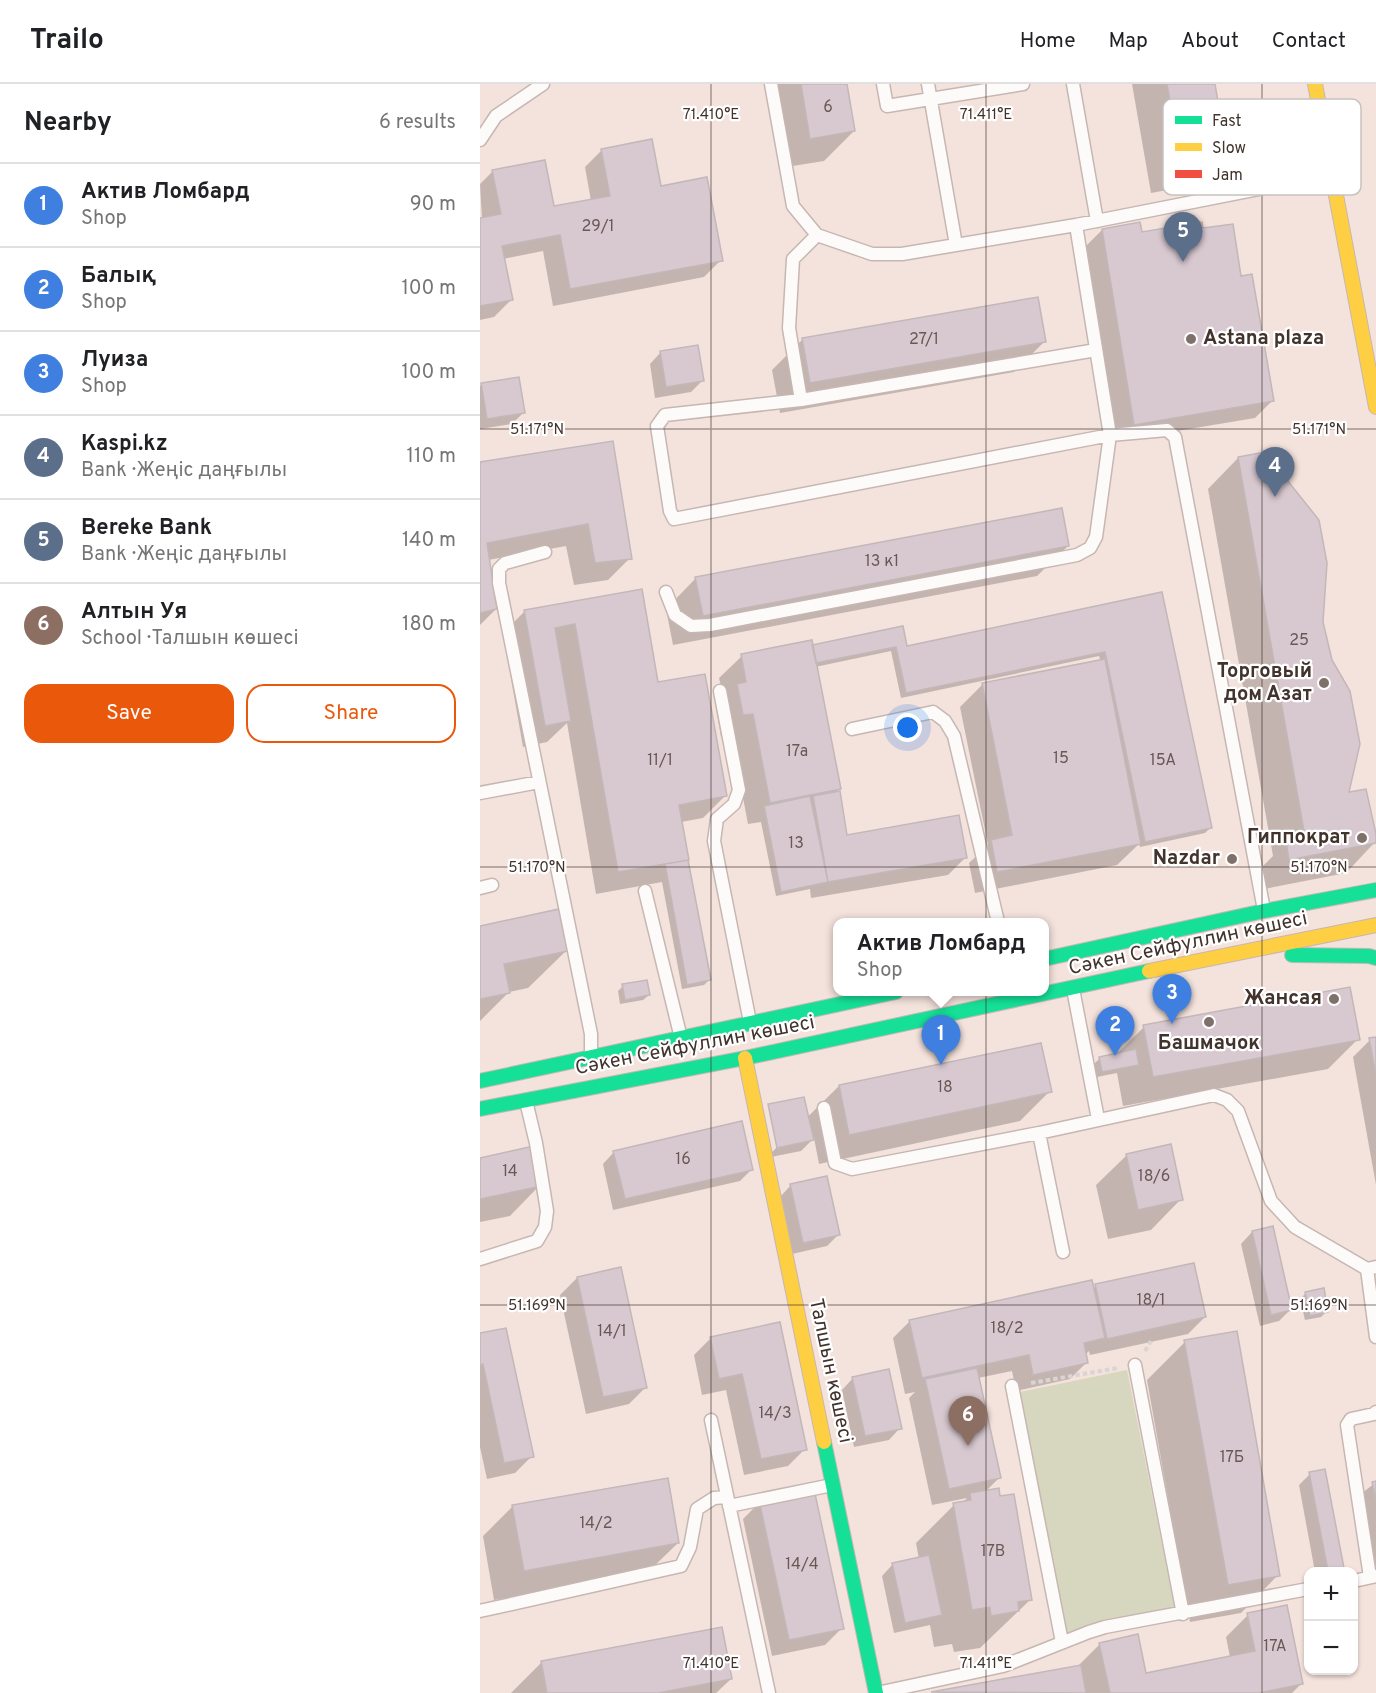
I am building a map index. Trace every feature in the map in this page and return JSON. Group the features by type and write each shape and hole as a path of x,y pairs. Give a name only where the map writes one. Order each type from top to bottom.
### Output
{"main road":[{"path":"1316,84 1318,99"},
{"path":"1335,195 1376,407"},
{"name":"Сәкен Сейфуллин көшесі","path":"1049,958 1264,911 1376,890"},
{"name":"Сәкен Сейфуллин көшесі","path":"1049,991 1376,925"},
{"path":"1243,951 1376,958"},
{"name":"Сәкен Сейфуллин көшесі","path":"480,1081 877,996"},
{"name":"Сәкен Сейфуллин көшесі","path":"480,1109 745,1058 1015,996"},
{"name":"Талшын көшесі","path":"745,1058 876,1693"}],"lane":[{"path":"480,140 495,116 543,84"},
{"path":"771,84 793,206 817,235 872,254 902,254 1077,225 1229,195"},
{"path":"883,84 887,106 1023,84"},
{"path":"928,84 956,245"},
{"path":"1073,84 1097,221"},
{"path":"666,591 675,615 691,626 710,625 1077,555 1090,548 1096,537 1110,435 1077,225"},
{"path":"801,400 789,328 791,279 793,259 817,235"},
{"path":"1096,350 801,400 665,416 657,426 670,511 675,519 1110,435 1167,430 1174,437 1264,911"},
{"path":"545,552 505,563 499,569 499,583 591,1034 591,1058"},
{"path":"720,691 739,790 734,804 717,819 714,841 750,1023"},
{"path":"852,729 933,712 945,721 954,736 997,918"},
{"path":"480,791 539,782"},
{"path":"645,891 681,1038"},
{"path":"1073,987 1098,1119"},
{"path":"824,1108 835,1163 852,1169 1039,1133 1214,1095 1227,1100 1238,1111 1271,1201 1295,1227 1371,1268 1376,1336"},
{"path":"480,1259 537,1242 545,1227 545,1196 525,1100"},
{"path":"1039,1133 1063,1252"},
{"path":"1135,1365 1183,1614"},
{"path":"1012,1386 1062,1642"},
{"path":"1358,1580 1373,1577 1347,1425 1351,1419 1376,1412"},
{"path":"711,1420 769,1693"},
{"path":"480,1611 681,1566 690,1547 697,1509 714,1498 728,1502 833,1485"},
{"path":"876,1693 902,1690 1003,1666 1105,1627 1304,1590"}],"path":[{"path":"1012,1386 1135,1365 1151,1341"}],"green space":[{"path":"1127,1370 1175,1610 1066,1635 1020,1392"}],"building":[{"path":"801,84 847,84 855,131 810,139"},
{"path":"1167,84 1215,84 1218,99 1170,99"},
{"path":"652,139 661,186 707,177 723,261 570,289 560,235 502,246 513,300 480,306 480,218 501,214 492,170 545,160 554,206 610,196 601,149"},
{"name":"Astana plaza","path":"1140,222 1142,232 1202,222 1203,228 1233,224 1241,276 1252,274 1274,401 1134,425 1102,229"},
{"path":"1038,297 1046,342 810,383 802,338"},
{"path":"698,345 704,381 666,387 660,351"},
{"path":"519,377 525,413 487,419 481,383"},
{"path":"613,441 632,559 595,563 588,524 487,543 497,609 480,613 480,462"},
{"path":"1282,449 1287,480 1319,520 1327,563 1323,622 1332,660 1350,691 1360,744 1349,792 1366,789 1376,834 1376,843 1289,860 1286,841 1305,837 1238,457"},
{"path":"1062,508 1069,546 703,616 695,577"},
{"path":"642,589 658,682 705,674 727,796 679,805 689,860 618,872 575,624 555,628 571,721 545,726 524,610"},
{"path":"1162,592 1212,828 1145,842 1105,652 906,693 896,647 816,663 812,645 903,626 907,646"},
{"path":"812,640 841,789 770,803 753,714 743,715 737,684 746,682 741,654"},
{"path":"1105,659 1141,844 997,872 991,840 1012,835 982,683"},
{"path":"840,791 847,835 959,815 967,858 828,882 813,796"},
{"path":"810,796 828,882 781,892 764,806"},
{"path":"688,860 711,980 687,985 665,864"},
{"path":"559,909 568,951 504,964 510,993 480,999 480,926"},
{"path":"647,980 650,995 625,1000 622,984"},
{"path":"1350,987 1360,1040 1153,1077 1143,1025"},
{"path":"1376,1037 1376,1075 1369,1038"},
{"path":"1041,1043 1052,1092 849,1135 839,1085"},
{"path":"1136,1049 1139,1065 1102,1072 1099,1057"},
{"path":"804,1097 814,1140 777,1148 768,1104"},
{"path":"742,1121 753,1170 625,1199 613,1151"},
{"path":"1171,1144 1183,1200 1138,1210 1126,1154"},
{"path":"534,1146 542,1186 480,1199 480,1158"},
{"path":"827,1176 840,1235 803,1243 790,1184"},
{"path":"1273,1226 1292,1310 1271,1315 1252,1231"},
{"path":"1194,1263 1206,1317 1107,1339 1095,1284"},
{"path":"621,1267 647,1388 603,1397 577,1277"},
{"path":"1092,1280 1105,1338 1084,1343 1088,1363 1033,1375 1029,1355 922,1378 909,1320"},
{"path":"1324,1288 1328,1312 1310,1316 1305,1292"},
{"path":"780,1322 807,1450 761,1459 742,1374 719,1379 710,1337"},
{"path":"506,1328 534,1457 504,1463 483,1364 480,1365 480,1333"},
{"path":"1237,1331 1280,1576 1228,1585 1184,1340"},
{"path":"977,1368 1001,1478 949,1489 925,1379"},
{"path":"889,1369 902,1429 865,1436 852,1377"},
{"path":"1325,1469 1344,1567 1327,1567 1309,1472"},
{"path":"668,1478 679,1543 524,1571 512,1505"},
{"path":"1376,1481 1376,1501 1372,1482"},
{"path":"999,1488 1000,1496 1014,1494 1032,1600 1018,1602 1019,1611 991,1616 990,1607 972,1610 953,1503 971,1500 970,1493"},
{"path":"814,1489 844,1629 789,1640 759,1500"},
{"path":"929,1555 942,1615 905,1623 892,1563"},
{"path":"1287,1605 1303,1684 1259,1693 1110,1693 1099,1643 1138,1634 1146,1673 1255,1651 1247,1613"},
{"path":"722,1627 732,1679 658,1693 547,1693 541,1661"},
{"path":"1081,1665 1086,1693 931,1692"}],"traffic: fast":[{"path":"1049,958 1264,911 1376,890"},
{"path":"1292,955 1376,958"},
{"path":"1049,993 1149,971"},
{"path":"480,1081 877,996"},
{"path":"480,1109 745,1058 1033,996"},
{"path":"824,1442 876,1693"}],"traffic: slow":[{"path":"1315,84 1318,99"},
{"path":"1336,195 1376,407"},
{"path":"1149,971 1376,925"},
{"path":"745,1058 824,1442"}],"place":[{"name":"Bereke Bank","path":"1183,262"},
{"name":"Astana plaza","path":"1191,339"},
{"name":"Kaspi.kz","path":"1275,497"},
{"name":"Торговый дом Азат","path":"1324,683"},
{"name":"Гиппократ","path":"1362,838"},
{"name":"Nazdar","path":"1232,859"},
{"name":"Жансая","path":"1334,999"},
{"name":"Башмачок","path":"1209,1022"},
{"name":"Луиза","path":"1172,1024"},
{"name":"Балық","path":"1115,1056"},
{"name":"Актив Ломбард","path":"941,1065"},
{"name":"Алтын Уя","path":"968,1446"}]}
